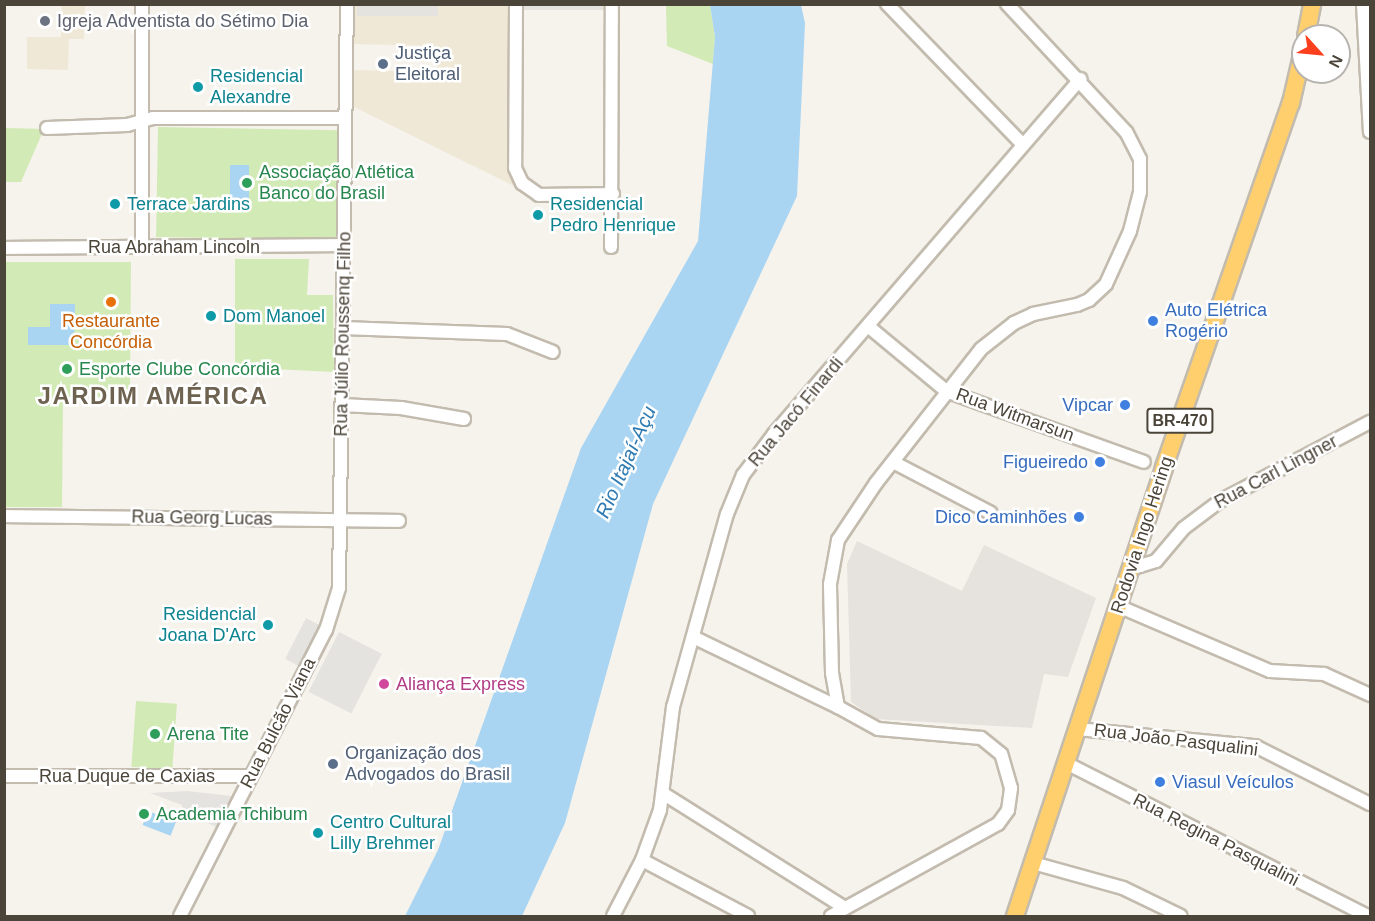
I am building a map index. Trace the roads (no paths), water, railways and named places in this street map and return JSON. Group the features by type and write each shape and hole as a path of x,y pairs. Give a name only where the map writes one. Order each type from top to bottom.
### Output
{"highway":[{"path":"1308,24 1312,4"},
{"name":"Rodovia Ingo Hering","path":"1016,916 1130,569 1291,103 1295,84"}],"street":[{"path":"141,247 142,4"},
{"name":"Rua Júlio Roussenq Filho","path":"341,519 347,4"},
{"path":"516,4 515,168 522,183 539,195 613,194"},
{"path":"611,247 612,4"},
{"path":"887,4 1022,144"},
{"path":"838,707 832,673 830,584 834,552 859,506 946,391 981,349 1014,323 1089,300 1106,284 1122,252 1140,192 1140,159 1120,123 1007,4"},
{"path":"1363,4 1371,132"},
{"name":"Rua Jacó Finardi","path":"613,916 642,860 664,795 670,725 727,514 743,476 774,434 1080,79"},
{"path":"47,128 142,122 153,118 345,118"},
{"name":"Rua Abraham Lincoln","path":"4,248 344,245"},
{"name":"Rua Witmarsun","path":"868,327 946,391 1144,462"},
{"path":"343,328 507,334 553,352"},
{"path":"342,405 401,408 464,419"},
{"name":"Rua Carl Lingner","path":"1130,569 1156,561 1184,528 1220,501 1371,422"},
{"path":"893,462 991,513"},
{"name":"Rua Georg Lucas","path":"4,516 399,521"},
{"name":"Rua Bulcão Viana","path":"180,916 326,630 336,603 341,519"},
{"path":"1118,606 1263,669 1324,674 1371,695"},
{"path":"693,637 838,707 878,729 981,738 1001,754 1008,765 1011,788 1008,810 998,824 831,916"},
{"name":"Rua João Pasqualini","path":"1077,729 1255,746 1371,804"},
{"name":"Rua Regina Pasqualini","path":"1066,763 1367,916"},
{"name":"Rua Duque de Caxias","path":"4,776 250,776"},
{"path":"664,795 845,908"},
{"path":"642,860 748,916"},
{"path":"1033,863 1123,888 1181,916"}],"water":[{"name":"Rio Itajaí-Açu","path":"710,5 801,5 805,23 797,196 653,504 565,823 522,916 405,916 438,850 581,448 698,241 715,37"},
{"path":"230,165 249,165 249,199 230,199"},
{"path":"50,304 75,304 74,345 28,345 28,327 50,327"},
{"path":"148,811 176,822 171,836 143,825"}],"place":[{"name":"Igreja Adventista do Sétimo Dia","path":"45,21"},
{"name":"Justiça Eleitoral","path":"383,64"},
{"name":"Residencial Alexandre","path":"198,87"},
{"name":"Associação Atlética Banco do Brasil","path":"247,183"},
{"name":"Terrace Jardins","path":"115,204"},
{"name":"Residencial Pedro Henrique","path":"538,215"},
{"name":"Restaurante Concórdia","path":"111,302"},
{"name":"Dom Manoel","path":"211,316"},
{"name":"Auto Elétrica Rogério","path":"1153,321"},
{"name":"Esporte Clube Concórdia","path":"67,369"},
{"name":"Vipcar","path":"1125,405"},
{"name":"Figueiredo","path":"1100,462"},
{"name":"Dico Caminhões","path":"1079,517"},
{"name":"Residencial Joana D'Arc","path":"268,625"},
{"name":"Aliança Express","path":"384,684"},
{"name":"Arena Tite","path":"155,734"},
{"name":"Organização dos Advogados do Brasil","path":"333,764"},
{"name":"Viasul Veículos","path":"1160,782"},
{"name":"Academia Tchibum","path":"144,814"},
{"name":"Centro Cultural Lilly Brehmer","path":"318,833"}],"district":[{"name":"JARDIM AMÉRICA","path":"153,396"}]}
